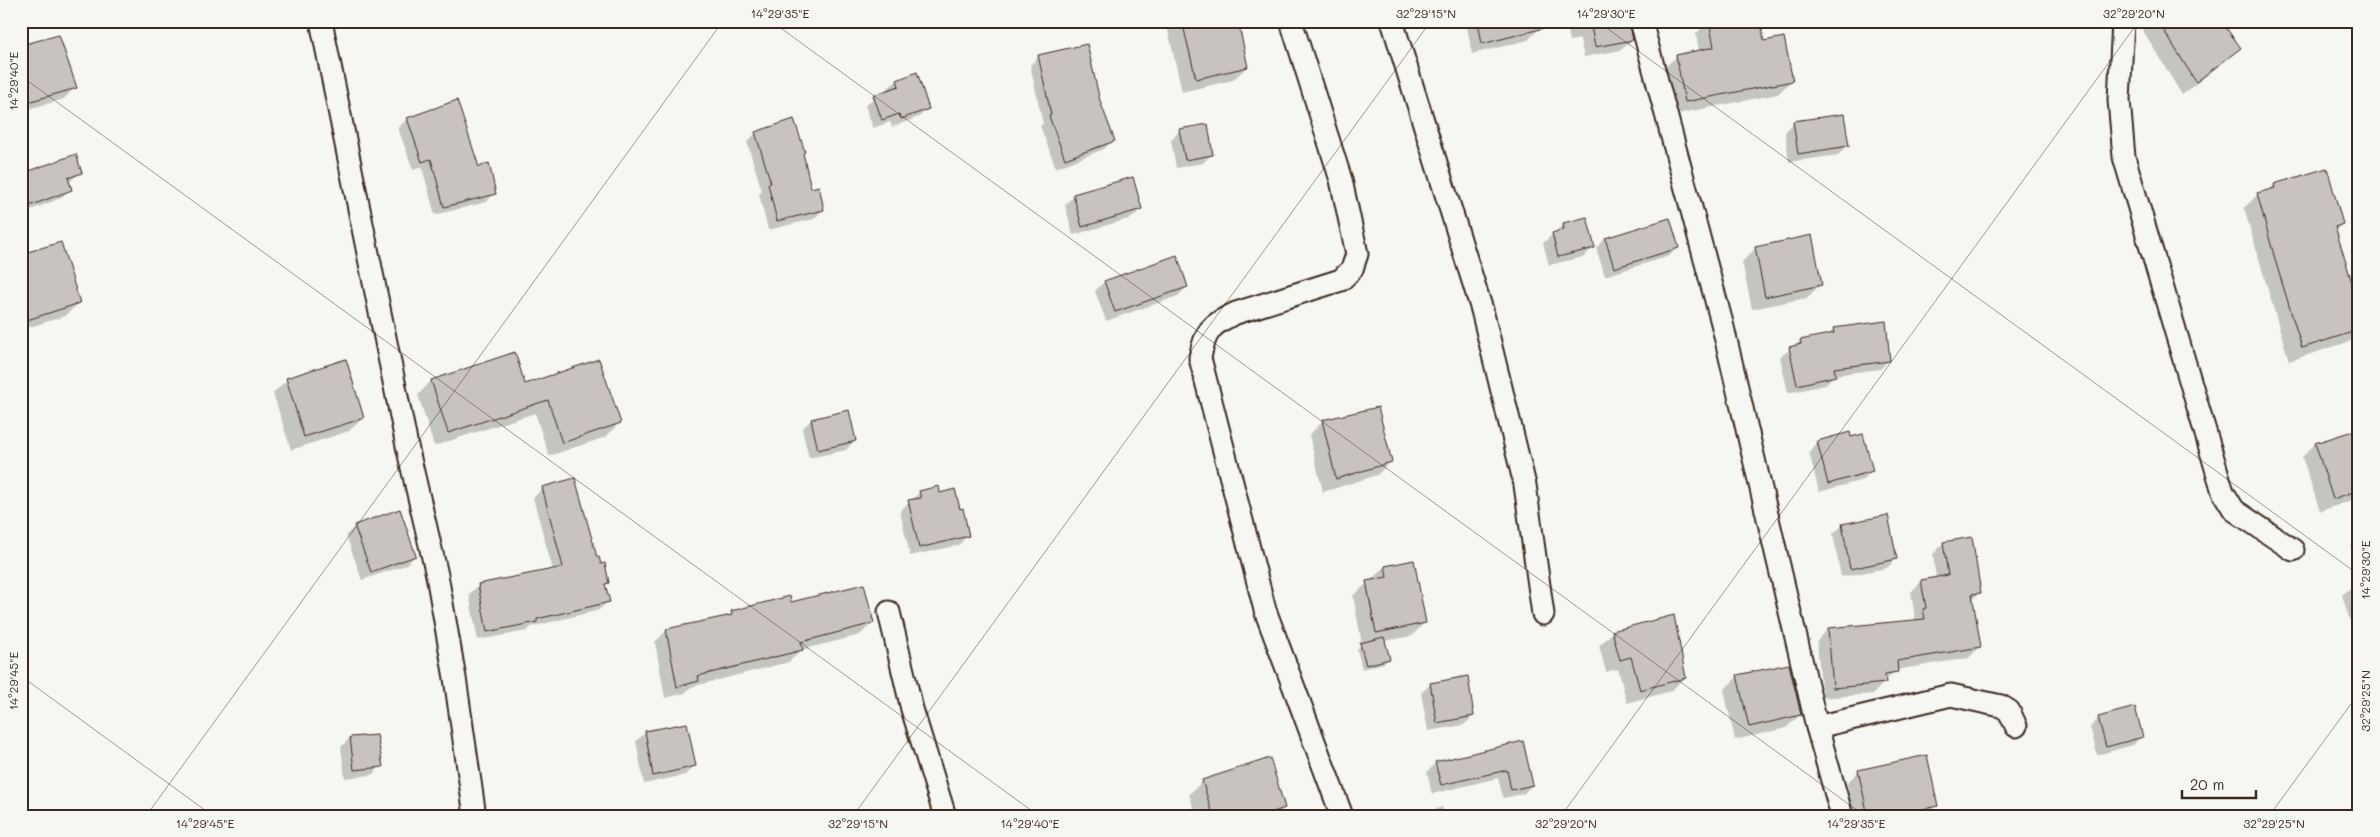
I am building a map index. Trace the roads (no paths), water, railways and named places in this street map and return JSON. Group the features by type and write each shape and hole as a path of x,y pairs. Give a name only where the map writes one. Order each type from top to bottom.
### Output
{"street":[{"path":"321,21 407,446 437,575 455,678 475,816"},
{"path":"1291,21 1341,180 1357,254 1352,270 1341,280 1236,313 1220,320 1204,337 1200,358 1265,610 1342,816"},
{"path":"1392,21 1482,310 1525,485 1543,614"},
{"path":"1640,21 1722,323 1817,727 1842,816"},
{"path":"2123,21 2120,100 2124,157 2223,492 2234,510 2293,550"},
{"path":"889,612 912,709 945,816"},
{"path":"1817,727 1952,695 2001,706 2009,711 2016,726"}]}
